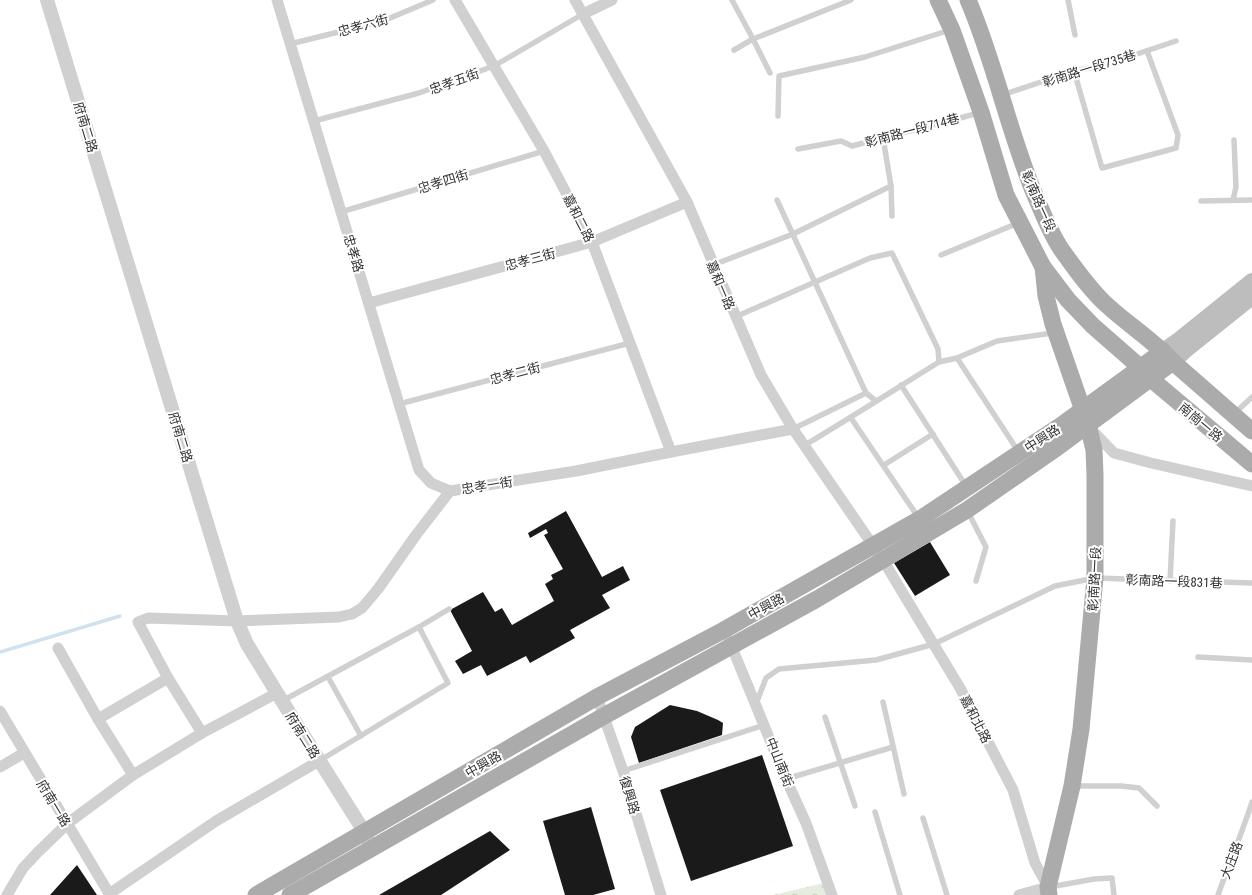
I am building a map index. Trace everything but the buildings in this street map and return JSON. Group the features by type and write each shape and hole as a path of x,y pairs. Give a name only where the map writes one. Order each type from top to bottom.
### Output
{"main road":[{"name":"彰南路一段","path":"938,0 952,30 981,112 1006,195 1043,267 1068,300 1093,326 1146,374"},
{"name":"彰南路一段","path":"968,0 976,18 1002,95 1026,174 1060,247 1087,283 1108,307 1168,357"},
{"name":"彰南路一段","path":"1043,267 1046,296 1055,332 1085,418 1094,450 1095,475 1095,578 1081,729 1072,786 1048,891"},
{"name":"中興路","path":"290,895 604,716 817,599 967,510 1018,476 1085,418 1168,357 1186,349 1242,300 1252,281"},
{"name":"南崗一路","path":"1168,357 1252,431"},
{"name":"南崗一路","path":"1146,374 1252,464"},
{"name":"中興路","path":"257,895 597,697 724,630 920,519 1019,453 1085,418"}],"street":[{"name":"府南二路","path":"47,0 237,621 247,644 365,833 370,849"},
{"name":"忠孝路","path":"277,0 419,470 431,483 450,491"},
{"name":"嘉和二路","path":"455,0 544,151 592,242 671,452"},
{"name":"嘉和一路","path":"575,0 687,202 761,375 793,429 883,560"},
{"path":"583,14 612,0"},
{"name":"忠孝三街","path":"369,303 592,242 687,202"},
{"path":"1085,418 1114,453 1164,467 1252,486"},
{"name":"忠孝一街","path":"168,678 138,622 148,618 237,621 339,617 352,614 362,608 378,589 416,535 450,491 569,472 793,429"},
{"name":"嘉和北路","path":"883,560 960,688 1013,790 1035,863 1048,891"},
{"name":"中山南街","path":"724,630 732,645 755,705 765,725 786,779 806,823 832,895"},
{"path":"58,648 98,719 133,775"},
{"path":"98,719 168,678 202,733"},
{"path":"7,895 23,868 38,852 68,824 133,775 202,733 279,697"},
{"name":"復興路","path":"597,697 661,895"},
{"name":"府南一路","path":"0,711 109,894"},
{"path":"0,766 24,753"},
{"path":"109,894 216,821 319,761"},
{"path":"1019,895 1048,891"}],"lane":[{"name":"忠孝六街","path":"290,44 382,21 433,0"},
{"path":"732,0 770,73"},
{"path":"734,50 753,39 851,0"},
{"path":"1068,0 1075,35"},
{"name":"忠孝五街","path":"314,121 419,93 494,66 583,14"},
{"path":"778,116 779,76 864,57 952,30"},
{"name":"彰南路一段735巷","path":"1002,95 1074,71 1101,66 1176,42"},
{"path":"1074,71 1102,168 1176,148 1178,135 1147,51"},
{"name":"彰南路一段714巷","path":"798,149 841,141 852,146 981,112"},
{"path":"883,138 891,186 892,216"},
{"path":"1233,200 1236,187 1234,140"},
{"name":"忠孝四街","path":"341,212 544,151"},
{"path":"713,265 793,234 891,186"},
{"path":"778,200 866,392 876,401"},
{"path":"1201,201 1252,200"},
{"path":"941,255 1020,222"},
{"path":"735,317 870,258 892,253 938,349 939,362"},
{"path":"804,445 851,418 939,362 957,358 997,341 1055,332"},
{"name":"忠孝二街","path":"399,404 630,343"},
{"path":"957,358 1019,453"},
{"path":"901,385 967,488"},
{"path":"793,429 866,392"},
{"path":"1233,415 1252,396"},
{"path":"851,418 920,519"},
{"path":"884,465 932,434"},
{"path":"967,510 986,547 976,580"},
{"path":"1170,581 1173,521"},
{"name":"彰南路一段831巷","path":"755,705 766,678 779,669 876,660 934,644 1055,586 1095,578 1252,583"},
{"path":"279,697 328,677 449,609"},
{"path":"319,761 448,684 419,627"},
{"path":"1198,657 1252,660"},
{"path":"328,677 361,736"},
{"path":"883,702 904,794"},
{"path":"825,718 855,806"},
{"path":"622,771 765,725"},
{"path":"786,779 893,747"},
{"path":"1072,786 1108,785 1139,788 1157,806"},
{"name":"大庄路","path":"1218,895 1250,816 1252,802"},
{"path":"875,812 900,895"},
{"path":"923,818 947,895"},
{"path":"1048,891 1094,879 1112,878 1114,895"}],"green space":[{"path":"824,883 829,895 773,895"}],"waterway":[{"path":"0,652 120,616"}]}
